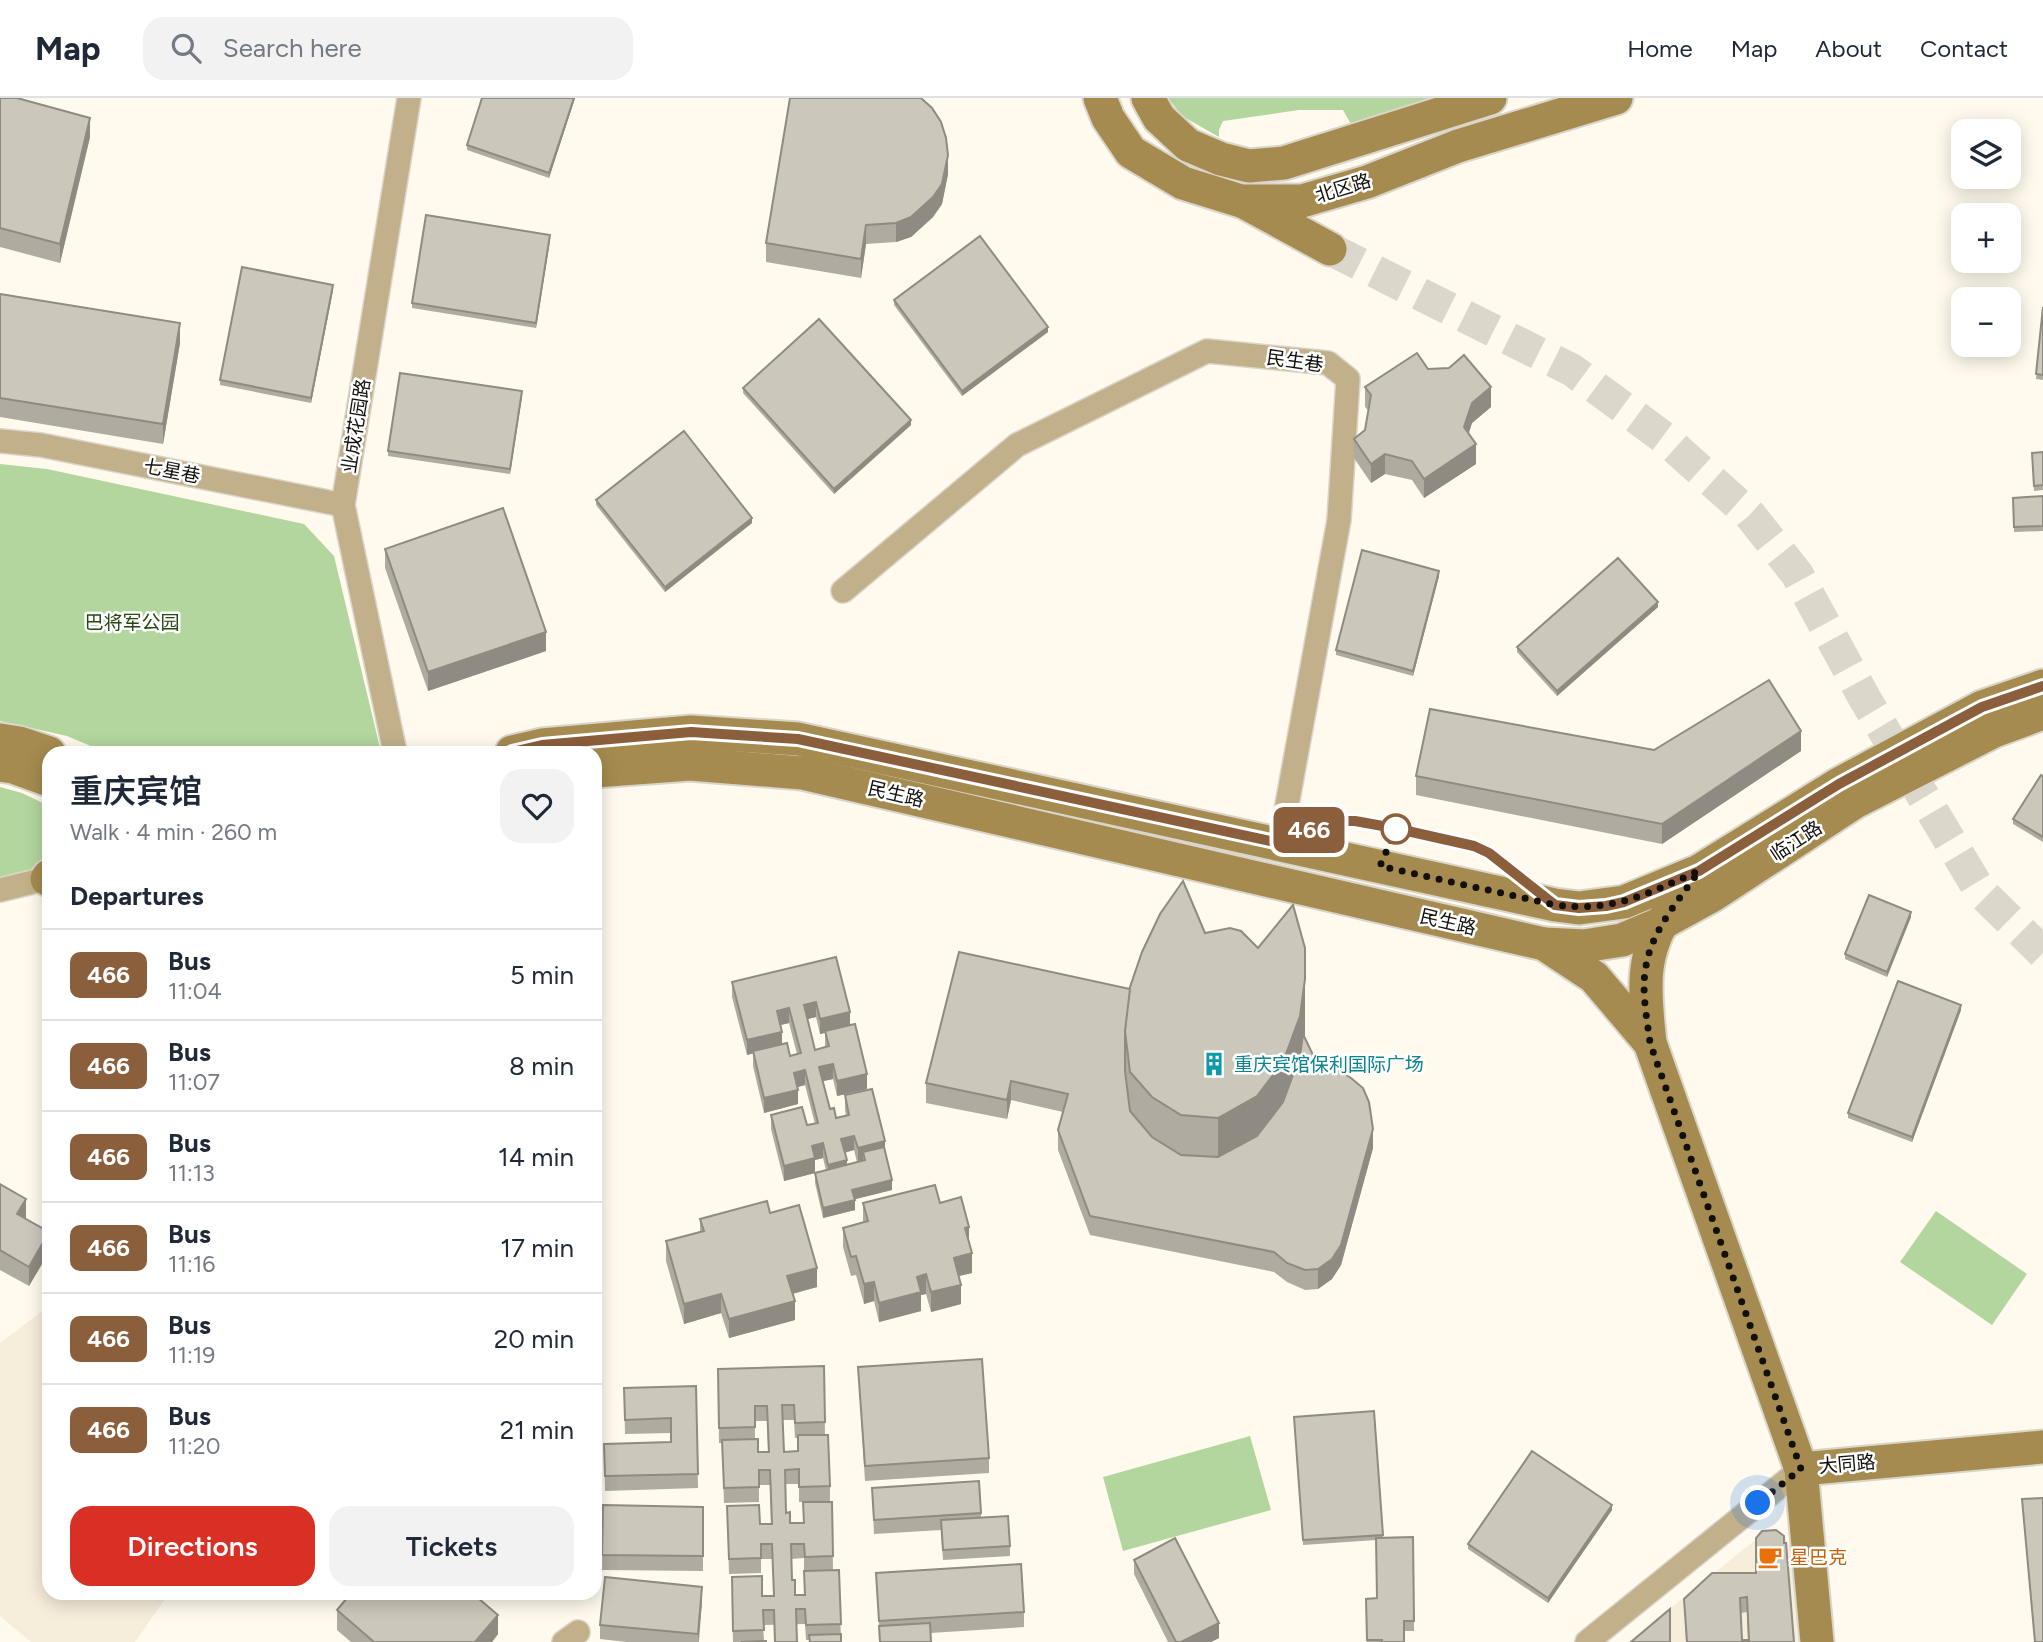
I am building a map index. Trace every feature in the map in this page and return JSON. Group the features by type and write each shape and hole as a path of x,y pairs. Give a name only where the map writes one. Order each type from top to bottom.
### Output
{"main road":[{"name":"北区路","path":"1100,98 1108,118 1131,152 1183,183 1241,201 1302,201 1367,182 1458,146 1616,98"},
{"path":"1148,98 1159,118 1188,145 1221,159 1249,166 1284,163 1490,98"},
{"path":"1284,163 1312,180 1302,201"},
{"path":"1241,201 1330,249"},
{"name":"临江路","path":"1699,871 1863,771 1982,707 2043,686"},
{"name":"临江路","path":"1544,944 1584,946 1622,940 1662,923 1713,895 1855,802 1994,731 2043,713"},
{"name":"民生路","path":"538,746 691,732 798,739 1555,905 1579,908 1624,902 1699,871"},
{"path":"0,740 42,751"},
{"name":"民生路","path":"602,770 690,764 802,773 1544,944 1594,977 1650,1043 1801,1469 1817,1642"},
{"path":"0,765 42,777"},
{"path":"1650,1043 1645,998 1646,966 1662,923 1699,871"},
{"name":"大同路","path":"1801,1469 2043,1447"}],"street":[{"name":"业成花园路","path":"394,746 343,505 409,98"},
{"name":"民生巷","path":"843,591 1017,445 1207,351 1328,363 1348,379 1339,520 1280,843"},
{"name":"七星巷","path":"0,440 41,445 343,505"},
{"path":"0,890 42,879"},
{"name":"大同路","path":"1587,1642 1801,1469"}],"shaded area":[{"path":"42,1311 42,1600 164,1600 135,1642 31,1642 0,1616 0,1343"},
{"path":"1764,1533 1783,1536 1790,1545 1798,1642 1628,1642"}],"green space":[{"path":"1168,98 1439,98 1352,126 1343,110 1299,110 1223,121 1219,137 1182,116"},
{"name":"巴将军公园","path":"0,464 47,469 304,524 334,556 380,746 91,746 67,736 0,721"},
{"path":"0,787 42,803 42,866 0,878"},
{"path":"1936,1211 2027,1274 1992,1325 1900,1262"},
{"path":"1250,1436 1271,1510 1123,1551 1103,1477"}],"building":[{"path":"0,98 17,98 90,118 60,244 0,228"},
{"path":"482,98 574,98 549,173 467,145"},
{"path":"790,98 921,98 941,122 948,155 942,184 933,197 911,217 896,223 866,225 861,259 766,243"},
{"path":"426,215 550,235 536,323 412,303"},
{"path":"980,236 1048,327 962,391 894,300"},
{"path":"242,267 333,285 311,398 220,380"},
{"path":"0,294 180,323 163,424 0,398"},
{"path":"2043,307 2043,375 2036,374"},
{"path":"819,319 911,420 834,489 743,388"},
{"path":"1417,353 1428,369 1449,368 1464,355 1491,387 1472,403 1464,427 1476,444 1424,479 1412,461 1385,454 1371,464 1354,439 1365,430 1371,395 1365,387"},
{"path":"400,373 522,391 510,469 388,451"},
{"path":"684,431 752,518 665,587 596,500"},
{"path":"2043,452 2043,485 2034,486 2032,453"},
{"path":"2043,496 2043,526 2014,527 2013,498"},
{"path":"503,508 546,632 428,672 385,549"},
{"path":"1362,550 1439,571 1413,671 1336,650"},
{"path":"1618,558 1658,602 1557,691 1517,647"},
{"path":"1769,680 1801,731 1662,824 1416,776 1430,709 1654,750"},
{"path":"2041,775 2043,776 2043,837 2013,819"},
{"name":"重庆宾馆保利国际广场","path":"1183,881 1205,933 1230,928 1241,931 1258,948 1293,905 1305,948 1305,979 1300,1016 1283,1062 1257,1096 1218,1118 1181,1115 1152,1097 1130,1072 1125,1031 1128,993 1142,952 1160,914"},
{"path":"1869,895 1911,912 1887,972 1845,954"},
{"path":"959,952 1130,989 1125,1031 1125,1071 1130,1111 1152,1137 1181,1155 1218,1157 1257,1136 1283,1102 1300,1056 1303,1034 1313,1055 1363,1088 1369,1102 1373,1129 1341,1245 1332,1259 1318,1269 1305,1270 1287,1263 1274,1252 1090,1216 1058,1130 1068,1094 1011,1081 1007,1100 926,1083"},
{"path":"836,957 850,1012 820,1019 816,1002 804,1005 815,1050 829,1046 825,1031 855,1024 867,1074 837,1081 833,1064 819,1067 830,1109 834,1108 836,1118 849,1115 845,1095 872,1089 885,1141 858,1148 854,1136 841,1139 847,1160 828,1165 823,1143 812,1146 815,1158 784,1166 771,1115 802,1107 807,1125 818,1123 805,1070 794,1073 798,1090 764,1098 753,1051 787,1043 790,1056 801,1053 789,1008 777,1011 782,1032 747,1040 732,982"},
{"path":"1898,981 1961,1005 1912,1137 1848,1113"},
{"path":"884,1147 892,1180 852,1190 855,1200 823,1208 815,1173 865,1160 863,1152"},
{"path":"0,1184 26,1199 17,1214 42,1228 42,1244 29,1267 0,1250"},
{"path":"935,1185 940,1203 961,1197 969,1227 965,1228 972,1253 954,1258 961,1285 931,1292 926,1274 917,1277 921,1292 879,1303 874,1282 864,1284 856,1256 851,1257 843,1228 868,1221 863,1203"},
{"path":"767,1201 770,1213 799,1205 817,1268 787,1276 795,1301 729,1319 721,1294 684,1304 666,1241 704,1231 700,1219"},
{"path":"982,1359 989,1458 865,1466 858,1367"},
{"path":"824,1366 825,1422 795,1423 794,1405 782,1405 784,1452 798,1451 798,1435 828,1435 830,1486 799,1487 799,1469 785,1470 786,1513 790,1512 790,1523 804,1523 803,1502 832,1502 833,1556 805,1557 804,1544 791,1544 792,1580 795,1580 795,1595 805,1595 804,1571 839,1570 841,1624 806,1625 805,1609 796,1609 797,1642 775,1642 774,1610 763,1610 764,1630 733,1631 732,1577 762,1576 762,1596 774,1596 772,1544 761,1544 761,1558 729,1559 727,1506 759,1505 760,1524 772,1524 770,1470 759,1470 759,1487 724,1488 722,1440 758,1439 758,1452 769,1452 767,1406 755,1406 755,1427 719,1428 718,1369"},
{"path":"696,1386 698,1474 605,1476 604,1444 671,1442 671,1418 625,1420 624,1388"},
{"path":"1374,1411 1383,1535 1303,1540 1294,1417"},
{"path":"1532,1451 1612,1505 1548,1598 1468,1544"},
{"path":"979,1481 981,1513 874,1520 872,1488"},
{"path":"2043,1498 2043,1642 2035,1642 2022,1499"},
{"path":"603,1505 703,1507 703,1556 602,1555"},
{"path":"1008,1516 1010,1546 943,1550 941,1520"},
{"path":"1776,1530 1784,1536 1794,1642 1687,1642 1684,1599 1712,1573 1756,1573 1756,1538 1762,1531","holes":["1747,1597 1749,1640 1742,1640 1740,1598"]},
{"path":"1413,1537 1414,1621 1404,1621 1404,1642 1367,1640 1366,1599 1377,1598 1376,1538"},
{"path":"1175,1538 1219,1623 1181,1642 1176,1642 1134,1560"},
{"path":"1021,1564 1024,1612 879,1621 876,1573"},
{"path":"605,1577 702,1587 698,1634 600,1625"},
{"path":"345,1600 480,1600 498,1615 475,1642 374,1642 337,1610"},
{"path":"1670,1609 1670,1642 1631,1642"},
{"path":"930,1623 931,1642 880,1642 879,1626"},
{"path":"841,1634 841,1642 810,1642 809,1635"}],"tunnel":[{"path":"1330,249 1572,370 1663,437 1750,515 1797,574 1865,699 1980,891 2043,953"}],"bus line":[{"name":"466","path":"538,746 691,732 798,739 1280,843 1318,826 1336,821 1355,821 1474,846 1489,853 1555,905 1579,908 1624,902 1699,871 1839,784 1982,707 2043,686"}],"place":[{"name":"重庆宾馆保利国际广场","path":"1214,1064"},
{"name":"星巴克","path":"1770,1557"}],"route":[{"path":"1396,829 1380,866 1555,905 1579,908 1624,902 1699,871 1662,923 1646,966 1645,998 1650,1043 1801,1469 1758,1503"}]}
